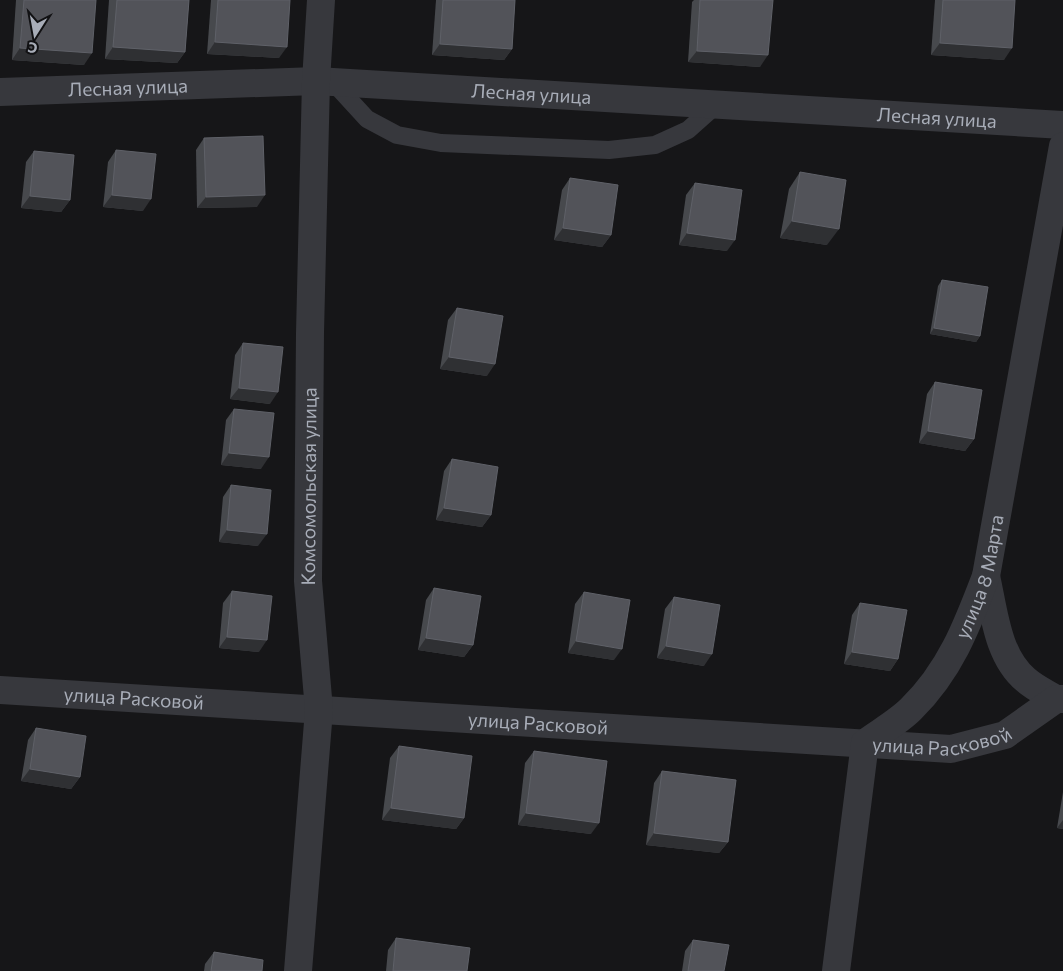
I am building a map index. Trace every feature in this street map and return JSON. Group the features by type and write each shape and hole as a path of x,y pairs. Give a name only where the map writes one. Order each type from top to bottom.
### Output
{"street":[{"name":"Комсомольская улица","path":"298,971 318,710 308,581 310,333 325,82 321,0"},
{"name":"Лесная улица","path":"0,92 325,82 1063,125"},
{"name":"улица 8 Марта","path":"865,743 910,710 942,673 964,633 986,576 1063,146"},
{"path":"986,576 996,623 1006,656 1026,680 1060,699"},
{"name":"улица Расковой","path":"0,690 952,749 1005,735 1060,699"},
{"path":"836,971 865,743"}],"lane":[{"path":"325,82 367,118 398,135 440,143 609,150 655,145 688,130 716,105"}],"building":[{"path":"24,0 96,0 92,53 20,48"},
{"path":"117,0 189,0 185,52 113,47"},
{"path":"218,0 290,0 287,47 215,42"},
{"path":"443,0 515,0 512,49 440,44"},
{"path":"700,0 773,0 768,55 697,51"},
{"path":"943,0 1015,0 1012,48 940,43"},
{"path":"263,136 265,195 206,197 204,138"},
{"path":"116,150 156,154 151,199 112,195"},
{"path":"34,151 74,155 70,200 30,196"},
{"path":"800,172 846,180 839,229 792,221"},
{"path":"570,178 618,185 611,235 563,228"},
{"path":"695,183 742,190 735,240 687,233"},
{"path":"942,280 988,287 980,336 934,328"},
{"path":"457,308 503,316 495,364 449,357"},
{"path":"243,343 283,347 278,392 239,388"},
{"path":"935,382 982,390 974,439 928,431"},
{"path":"234,409 274,413 269,457 229,453"},
{"path":"452,459 498,467 491,515 444,508"},
{"path":"231,485 271,490 267,534 227,530"},
{"path":"434,588 481,596 473,645 426,638"},
{"path":"232,591 272,596 267,640 227,637"},
{"path":"584,592 630,600 622,649 576,641"},
{"path":"674,597 720,605 712,654 666,646"},
{"path":"860,603 907,610 898,659 852,652"},
{"path":"36,728 86,736 80,777 30,769"},
{"path":"399,746 472,756 464,818 391,808"},
{"path":"534,751 607,761 599,823 526,813"},
{"path":"662,771 736,780 728,842 654,833"},
{"path":"396,938 470,948 467,971 393,971"},
{"path":"693,940 729,945 724,971 688,971"},
{"path":"214,952 263,960 262,971 211,971"}]}
